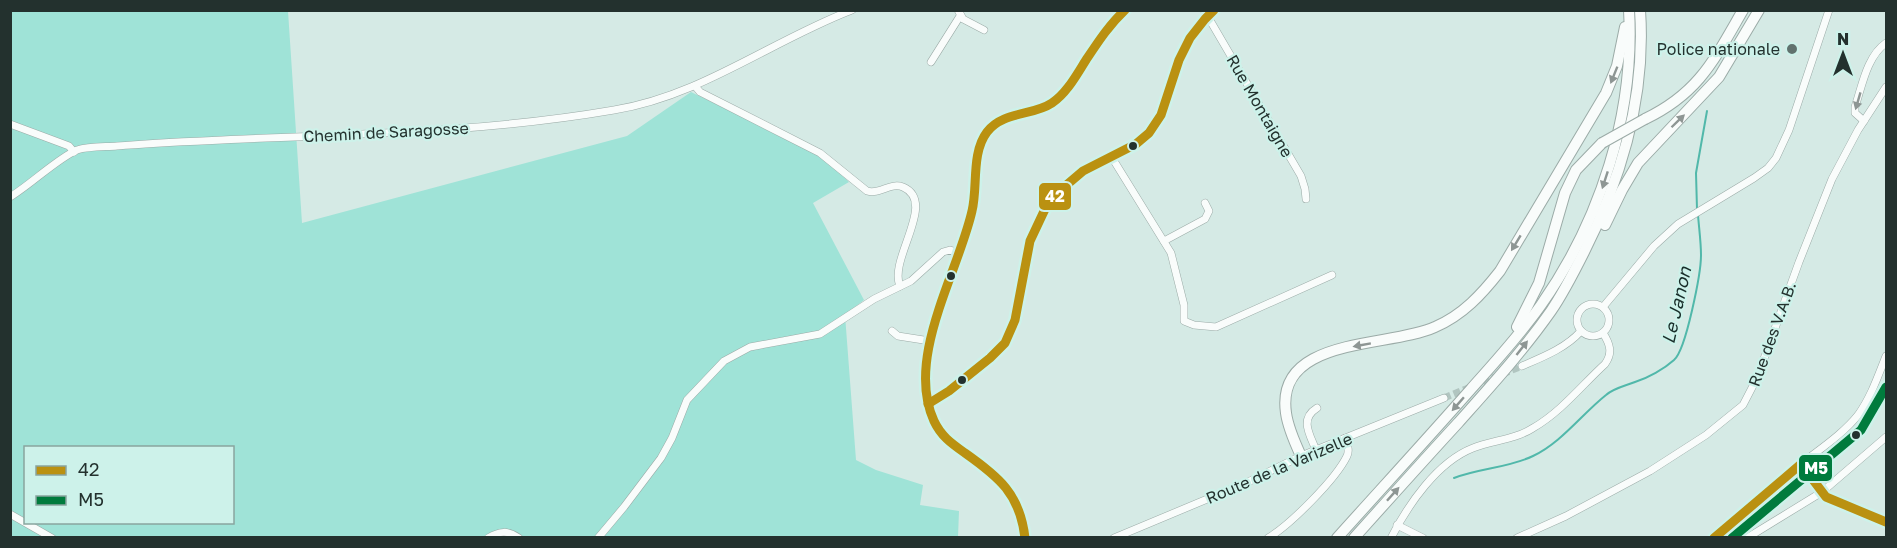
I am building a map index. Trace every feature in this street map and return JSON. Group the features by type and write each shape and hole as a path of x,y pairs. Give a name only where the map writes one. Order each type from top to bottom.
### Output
{"highway":[{"path":"1354,537 1506,369 1569,283 1601,218 1628,139 1635,102 1639,60 1640,10"},
{"path":"1510,344 1539,283 1565,193 1576,170 1602,143 1674,103 1697,84 1743,10"},
{"path":"1569,283 1580,271 1638,163 1719,77 1759,10"},
{"path":"1337,537 1510,344 1540,306 1580,239 1600,194 1620,123 1627,70 1629,15"},
{"path":"1301,456 1286,413 1287,392 1290,381 1297,370 1308,360 1322,354 1401,338 1434,328 1460,313 1484,292 1500,271 1606,93 1617,66 1623,30 1629,15"}],"main road":[{"path":"1713,537 1801,464 1822,492 1833,501 1887,522"}],"street":[{"name":"Chemin de Saragosse","path":"74,152 85,148 166,141 354,135 521,123 617,110 669,96 695,86 803,31 852,10"},
{"path":"1025,537 1022,513 1008,487 944,437 936,426 928,404 924,376 925,361 957,252 972,212 980,146 987,132 1000,121 1046,106 1058,97 1108,29 1126,10"},
{"path":"928,404 938,399 1001,348 1013,327 1027,252 1039,219 1047,206 1066,185 1091,166 1136,144 1157,124 1183,49 1193,30 1206,13 1215,10"},
{"path":"1603,307 1654,246 1689,216 1754,178 1768,168 1776,158 1789,130 1829,10"},
{"path":"931,62 959,13 984,30"},
{"name":"Rue Montaigne","path":"1206,13 1301,176 1306,199"},
{"path":"1864,120 1856,113 1855,107 1872,60 1887,43"},
{"path":"695,86 700,92 820,153 867,190 875,192 897,186 909,192 914,201 916,217 898,263 897,278 900,286"},
{"name":"Rue des V.A.B.","path":"1517,537 1566,516 1650,471 1706,435 1743,405 1757,378 1802,253 1832,179 1864,120 1887,87"},
{"path":"10,124 34,131 61,143 74,152 10,197"},
{"path":"1111,156 1171,253 1184,305 1184,321 1194,325 1216,327 1332,275"},
{"path":"1164,241 1205,219 1209,211 1205,203"},
{"path":"598,537 661,458 672,438 687,400 724,361 750,347 820,334 874,299 921,273 943,252 950,250 957,252"},
{"path":"1588,304 1603,307 1609,320 1603,333 1590,336 1581,331 1577,322 1579,311 1588,304"},
{"path":"892,331 898,336 930,341"},
{"path":"1522,366 1552,353 1574,339 1581,331"},
{"path":"1390,537 1420,493 1451,460 1475,447 1524,434 1551,416 1608,359 1609,345 1603,333"},
{"path":"1801,464 1844,429 1858,414 1873,389 1887,356"},
{"name":"Route de la Varizelle","path":"1114,537 1238,486 1301,456 1444,398"},
{"path":"1316,450 1306,423 1309,413 1317,408"},
{"path":"1747,537 1822,492 1887,437"},
{"path":"1271,536 1290,522 1338,470 1348,456 1349,450 1345,438"},
{"path":"10,514 24,522"},
{"path":"28,524 52,537"},
{"path":"1397,525 1423,537"},
{"path":"488,537 497,532 519,537"}],"green space":[{"path":"10,11 288,11 302,223 627,136 691,92 819,154 849,182 813,203 864,300 845,315 856,460 876,470 923,485 920,505 959,511 958,537 11,537"}],"waterway":[{"name":"Le Janon","path":"1697,209 1696,173 1707,111"},
{"name":"Le Janon","path":"1454,478 1533,456 1553,444 1609,393 1650,376 1674,360 1679,353 1688,327 1698,278 1701,255 1698,215"}],"tunnel":[{"path":"1444,398 1522,366"}],"transit line":[{"name":"42","path":"1025,538 1018,510 1006,488 988,470 947,439 934,421 927,396 926,370 930,343 972,211 977,160 982,140 987,132 1001,120 1036,110 1057,99 1071,83 1104,34 1125,10"},
{"name":"42","path":"928,404 949,391 1005,343 1015,320 1030,241 1046,207 1083,171 1136,144 1149,133 1161,115 1179,60 1190,38 1214,10"},
{"name":"M5","path":"1732,538 1861,430 1886,387"},
{"name":"42","path":"1801,464 1826,497 1886,522"},
{"name":"42","path":"1714,538 1801,464"}],"place":[{"name":"Police nationale","path":"1792,49"}]}
